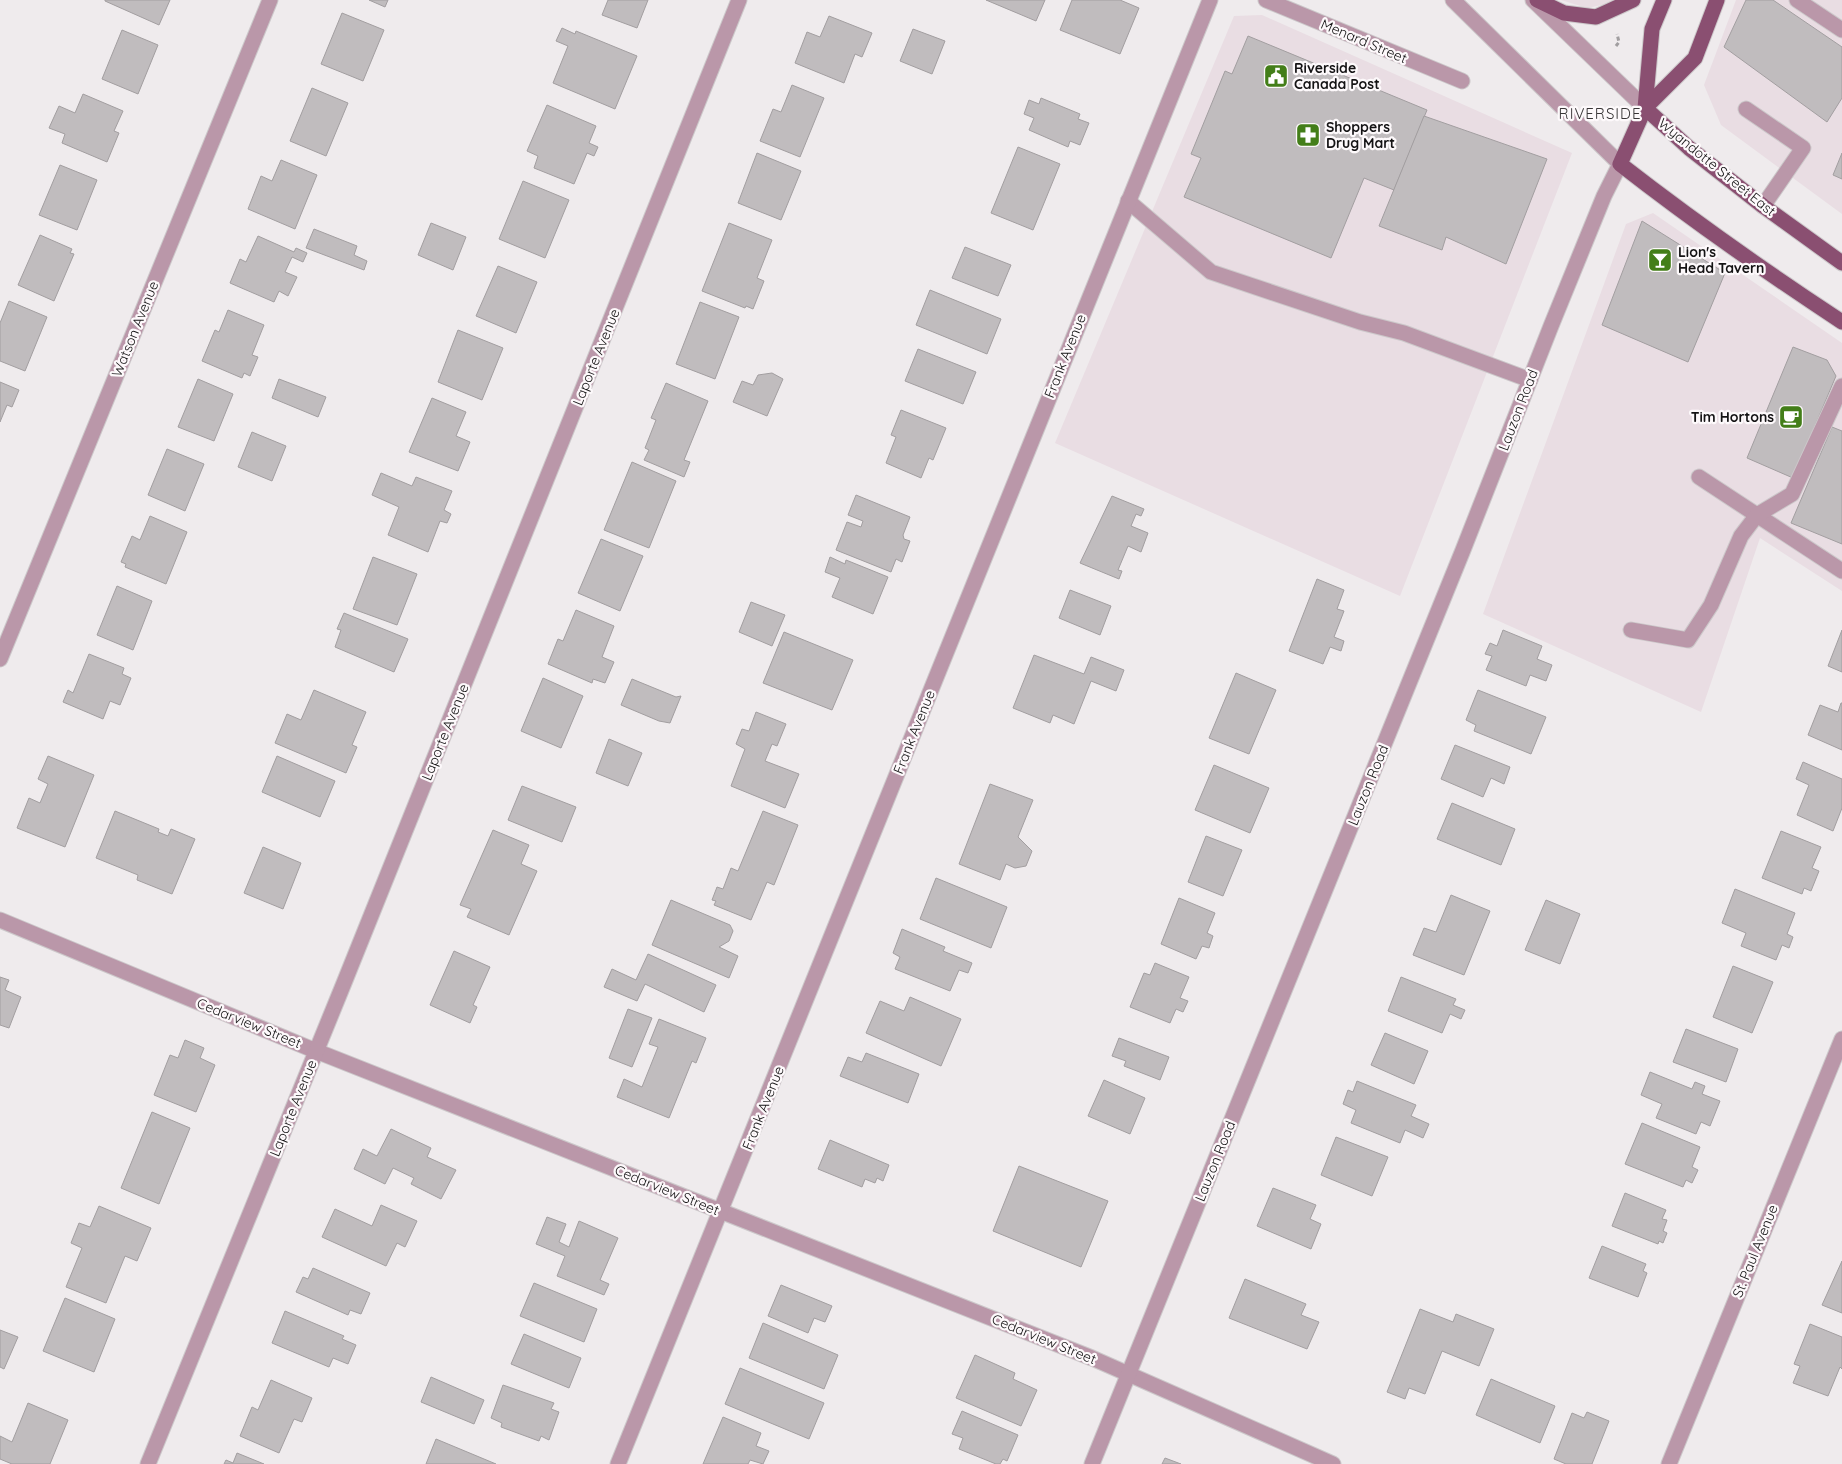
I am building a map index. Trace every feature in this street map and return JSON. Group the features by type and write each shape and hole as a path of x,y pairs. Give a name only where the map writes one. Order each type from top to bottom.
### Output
{"main road":[{"path":"1537,0 1564,13 1596,17 1634,0"},
{"name":"Lauzon Road","path":"1620,164 1645,108 1652,29 1664,0"},
{"name":"Lauzon Road","path":"1645,108 1695,58 1717,0"},
{"name":"Wyandotte Street East","path":"1645,108 1689,148 1763,206 1842,263"},
{"path":"1620,164 1663,198 1777,279 1842,322"}],"street":[{"name":"Watson Avenue","path":"0,659 270,0"},
{"name":"Laporte Avenue","path":"148,1464 739,0"},
{"name":"Frank Avenue","path":"618,1464 1210,0"},
{"name":"Menard Street","path":"1266,0 1462,81"},
{"path":"1453,0 1620,164"},
{"name":"Wyandotte Street East","path":"1532,0 1645,108"},
{"path":"1797,0 1842,30"},
{"path":"1746,109 1803,148 1763,206"},
{"name":"Lauzon Road","path":"1092,1464 1460,559 1604,196 1620,164"},
{"path":"1128,201 1211,272 1360,322 1404,333 1530,380"},
{"path":"1631,630 1688,640 1711,605 1741,536 1757,515 1792,494 1842,386"},
{"path":"1699,477 1842,570"},
{"name":"Cedarview Street","path":"0,920 316,1051 1129,1373 1332,1464"},
{"name":"St. Paul Avenue","path":"1669,1464 1842,1039"}],"path":[{"path":"1614,48 1619,42 1615,29"}],"shaded area":[{"path":"1561,0 1615,0 1612,3 1587,8"},
{"path":"1736,0 1842,0 1842,214 1721,125 1704,85"},
{"path":"1262,15 1572,153 1400,596 1055,443 1234,16"},
{"path":"1653,213 1842,343 1842,591 1760,538 1701,712 1483,614 1626,224"}],"building":[{"path":"105,0 170,0 159,25"},
{"path":"369,0 388,0 385,7"},
{"path":"608,0 648,0 637,28 602,15"},
{"path":"986,0 1045,0 1036,21"},
{"path":"1072,0 1120,0 1139,8 1120,54 1060,30"},
{"path":"1746,0 1773,0 1842,47 1842,98 1827,122 1724,47"},
{"path":"342,13 384,30 363,81 321,64"},
{"path":"829,16 872,33 862,57 855,54 844,83 795,63 807,32 820,37"},
{"path":"562,28 575,34 576,31 637,56 615,109 553,83 568,46 556,41"},
{"path":"913,29 945,41 932,74 900,61"},
{"path":"122,30 158,45 138,94 102,79"},
{"name":"Shoppers Drug Mart","path":"1248,36 1427,110 1394,190 1364,178 1331,258 1184,197 1201,158 1191,154 1225,71 1232,74"},
{"path":"792,85 824,98 800,157 760,141 773,109 781,112"},
{"path":"312,88 348,103 326,156 290,141"},
{"path":"83,94 123,111 114,131 119,133 107,162 62,143 65,134 49,128 59,106 75,113"},
{"path":"1041,98 1080,114 1078,119 1089,123 1080,145 1070,141 1068,147 1029,130 1034,118 1024,114 1029,100 1039,104"},
{"path":"547,105 596,126 589,143 598,147 594,156 587,153 574,184 534,168 538,156 527,151"},
{"path":"1424,116 1547,159 1506,264 1446,237 1442,250 1379,226"},
{"path":"1018,147 1060,164 1033,230 991,213"},
{"path":"757,153 801,171 781,220 738,203"},
{"path":"1842,153 1842,179 1833,175"},
{"path":"281,160 317,175 295,229 248,209 261,176 272,181"},
{"path":"60,165 97,180 77,230 39,215"},
{"path":"523,181 569,200 545,258 499,239"},
{"path":"1642,221 1725,273 1688,362 1602,325"},
{"path":"431,223 466,237 453,270 418,255"},
{"path":"729,223 772,240 757,278 764,281 753,309 746,306 745,308 702,291"},
{"path":"314,229 357,246 354,255 367,261 364,270 306,248"},
{"path":"40,235 72,249 70,253 74,254 54,301 18,285"},
{"path":"258,236 294,252 296,248 307,253 303,262 292,257 285,272 297,277 288,296 279,291 274,302 230,283 240,259 246,262"},
{"path":"965,247 1011,265 998,296 952,278"},
{"path":"498,266 537,282 516,333 476,316"},
{"path":"930,290 1001,319 987,354 916,325"},
{"path":"9,301 47,317 25,371 0,361 0,323"},
{"path":"700,302 739,317 715,379 676,364"},
{"path":"228,310 264,325 252,355 258,357 250,376 244,373 242,378 202,361 215,330 219,332"},
{"path":"458,330 503,348 482,400 438,382"},
{"name":"Tim Hortons","path":"1793,347 1827,360 1836,376 1793,478 1747,458"},
{"path":"918,349 976,372 963,404 905,381"},
{"path":"772,373 783,379 767,416 733,402 742,381 753,385 758,375"},
{"path":"198,379 233,394 214,441 178,427"},
{"path":"279,379 326,397 318,417 272,398"},
{"path":"0,382 19,390 12,407 7,405 0,422"},
{"path":"666,383 708,401 684,460 690,462 684,477 644,460 649,450 645,448 656,420 651,418"},
{"path":"432,398 466,412 456,436 470,442 458,471 409,452"},
{"path":"901,410 946,428 933,460 929,458 921,478 886,463 896,437 891,435"},
{"path":"1832,427 1842,431 1842,544 1791,523"},
{"path":"252,432 286,446 272,481 238,467"},
{"path":"167,449 204,464 185,511 148,495"},
{"path":"632,462 676,481 649,548 604,530"},
{"path":"381,473 412,486 416,477 452,491 444,510 451,514 447,523 440,521 428,552 388,535 399,507 372,495"},
{"path":"856,495 910,517 903,535 904,539 910,541 902,562 896,559 891,572 836,550 847,522 861,527 863,521 848,515"},
{"path":"1112,496 1144,509 1141,516 1136,514 1131,526 1148,533 1141,552 1128,546 1118,570 1122,571 1119,579 1080,563"},
{"path":"150,516 187,532 166,584 125,567 126,564 121,562 132,536 140,540"},
{"path":"601,539 643,556 620,611 578,593"},
{"path":"373,557 417,574 397,625 353,609"},
{"path":"830,557 845,564 846,560 888,577 873,614 832,597 840,578 825,572"},
{"path":"1317,579 1344,590 1337,609 1344,611 1334,637 1344,641 1341,651 1330,647 1323,664 1289,651"},
{"path":"117,586 152,601 133,650 97,635"},
{"path":"1070,590 1111,606 1100,635 1059,618"},
{"path":"751,602 785,615 772,646 739,632"},
{"path":"576,610 614,626 602,657 614,662 605,683 593,679 592,683 548,664 558,639 563,641"},
{"path":"344,613 408,639 394,672 335,647 341,630 337,629"},
{"path":"1503,630 1542,646 1537,659 1552,665 1546,681 1530,675 1526,686 1486,670 1492,656 1485,654 1490,643 1497,646"},
{"path":"1842,630 1842,672 1828,666"},
{"path":"784,632 853,660 832,710 763,683"},
{"path":"89,654 124,668 122,674 131,678 120,705 110,701 103,719 63,702 68,690 73,693"},
{"path":"1034,655 1084,674 1091,657 1124,670 1116,691 1091,681 1074,724 1053,715 1050,723 1013,708"},
{"path":"1236,673 1276,690 1249,754 1209,738"},
{"path":"543,678 583,696 561,748 521,731"},
{"path":"632,679 676,697 681,696 670,723 659,721 621,705"},
{"path":"314,690 366,712 352,745 357,747 346,773 275,743 287,714 301,720"},
{"path":"1478,690 1546,717 1531,754 1474,731 1476,725 1466,720"},
{"path":"1841,703 1842,750 1808,735 1820,705 1838,712"},
{"path":"756,712 786,724 777,746 772,744 765,761 799,774 785,808 731,786 745,749 736,744 742,729 749,731"},
{"path":"609,739 642,753 628,786 596,773"},
{"path":"1455,745 1510,767 1504,784 1491,778 1483,797 1441,779"},
{"path":"48,756 94,775 65,847 17,828 29,798 40,803 48,784 38,779"},
{"path":"277,756 335,781 320,817 262,792"},
{"path":"1803,762 1842,779 1842,808 1833,831 1797,815 1809,785 1796,779"},
{"path":"1214,765 1269,788 1250,833 1195,810"},
{"path":"990,784 1033,800 1018,837 1032,851 1026,866 1015,868 1006,864 1000,880 959,864"},
{"path":"522,786 576,807 562,842 508,820"},
{"path":"1452,803 1515,829 1501,865 1437,839"},
{"path":"115,811 159,829 158,832 168,836 171,829 195,839 172,894 137,880 138,875 96,858"},
{"path":"763,811 798,825 774,885 767,882 751,920 714,905 716,901 712,900 717,887 723,889 731,868 738,871"},
{"path":"493,830 529,845 521,864 537,871 509,935 467,917 471,909 460,905"},
{"path":"1781,831 1821,847 1812,868 1819,871 1811,891 1804,888 1802,894 1762,878"},
{"path":"1206,836 1242,850 1223,896 1188,882"},
{"path":"263,847 301,863 283,909 244,893"},
{"path":"936,878 1007,907 991,948 920,919"},
{"path":"1735,889 1795,913 1787,934 1793,937 1789,948 1782,945 1776,960 1741,946 1746,933 1722,923"},
{"path":"1451,895 1490,911 1464,975 1413,955 1424,928 1436,932"},
{"path":"1179,898 1215,913 1207,933 1213,936 1209,948 1202,946 1196,959 1161,944"},
{"path":"671,900 730,925 733,931 729,941 719,947 738,956 729,978 652,945"},
{"path":"1546,900 1580,914 1560,964 1525,950"},
{"path":"902,929 945,947 943,951 972,963 968,973 959,970 950,991 895,969 900,957 893,953"},
{"path":"454,951 490,967 473,1005 477,1007 470,1023 430,1005"},
{"path":"648,954 716,985 704,1012 645,984 637,1001 604,987 612,969 636,980"},
{"path":"1155,963 1189,977 1180,998 1188,1001 1183,1012 1176,1009 1170,1023 1130,1007 1144,973 1150,975"},
{"path":"1733,966 1773,982 1752,1033 1713,1017"},
{"path":"0,977 9,980 5,990 21,997 9,1028 0,1025"},
{"path":"1401,977 1456,999 1453,1005 1465,1010 1461,1019 1450,1014 1442,1033 1388,1011"},
{"path":"910,997 961,1019 941,1066 866,1033 880,1001 904,1011"},
{"path":"628,1009 652,1018 632,1067 609,1058"},
{"path":"659,1019 706,1038 696,1063 692,1061 669,1118 617,1097 624,1079 642,1087 658,1047 649,1044"},
{"path":"1686,1029 1738,1049 1726,1082 1673,1062"},
{"path":"1385,1033 1428,1051 1414,1084 1371,1065"},
{"path":"1119,1038 1169,1057 1160,1080 1124,1066 1126,1061 1112,1056"},
{"path":"185,1040 204,1048 200,1058 215,1065 196,1112 154,1095 170,1055 178,1058"},
{"path":"866,1053 919,1074 908,1103 840,1076 848,1057 862,1062"},
{"path":"1650,1072 1692,1089 1695,1082 1705,1086 1702,1094 1720,1101 1710,1126 1701,1122 1696,1134 1656,1118 1662,1104 1641,1095"},
{"path":"1104,1080 1145,1098 1130,1134 1088,1116"},
{"path":"1357,1081 1416,1105 1411,1116 1429,1124 1423,1138 1405,1130 1400,1143 1351,1123 1356,1110 1343,1104 1348,1090 1353,1092"},
{"path":"152,1112 190,1128 159,1204 121,1188"},
{"path":"1642,1123 1700,1147 1692,1167 1698,1170 1692,1183 1686,1180 1683,1187 1625,1164"},
{"path":"391,1129 431,1148 427,1157 456,1170 441,1199 411,1184 414,1178 393,1168 385,1184 354,1169 363,1149 377,1156"},
{"path":"1336,1137 1388,1157 1372,1196 1321,1175"},
{"path":"830,1140 889,1165 883,1181 877,1178 875,1183 865,1179 862,1187 818,1169"},
{"path":"1019,1166 1108,1201 1081,1267 993,1231"},
{"path":"1273,1188 1316,1205 1310,1219 1321,1224 1311,1249 1257,1226"},
{"path":"1625,1193 1666,1210 1662,1219 1667,1220 1663,1231 1667,1233 1663,1243 1659,1241 1658,1244 1612,1226"},
{"path":"381,1205 417,1221 405,1247 397,1243 386,1266 322,1237 335,1209 372,1226"},
{"path":"99,1206 151,1228 137,1261 125,1256 106,1303 66,1287 82,1248 71,1243 79,1223 90,1227"},
{"path":"547,1217 566,1224 559,1242 569,1247 579,1221 618,1238 600,1280 609,1284 604,1295 557,1276 565,1256 536,1244"},
{"path":"1602,1246 1646,1264 1643,1271 1647,1273 1638,1297 1589,1278"},
{"path":"1842,1261 1842,1313 1822,1305"},
{"path":"313,1268 370,1293 361,1314 350,1310 348,1315 296,1292 303,1277 308,1279"},
{"path":"1245,1279 1306,1304 1301,1315 1319,1322 1307,1349 1229,1318"},
{"path":"534,1283 597,1309 584,1342 520,1316"},
{"path":"781,1285 832,1306 825,1322 814,1318 808,1333 768,1316"},
{"path":"65,1298 115,1319 94,1372 43,1351"},
{"path":"1420,1309 1453,1322 1456,1314 1494,1329 1479,1366 1442,1351 1425,1394 1409,1388 1405,1399 1387,1392"},
{"path":"285,1311 344,1336 342,1339 356,1345 348,1364 333,1358 329,1367 272,1343"},
{"path":"763,1323 838,1355 824,1389 749,1358"},
{"path":"1810,1324 1842,1337 1842,1369 1840,1367 1828,1396 1793,1383 1800,1366 1794,1364"},
{"path":"0,1330 18,1337 4,1369 0,1367"},
{"path":"524,1334 581,1358 569,1388 511,1364"},
{"path":"975,1355 1015,1373 1013,1379 1037,1390 1021,1426 956,1398"},
{"path":"740,1368 824,1403 809,1439 725,1404"},
{"path":"431,1377 484,1400 474,1424 421,1402"},
{"path":"1491,1379 1555,1406 1540,1443 1476,1415"},
{"path":"271,1380 312,1398 302,1422 294,1419 279,1453 240,1436 252,1407 258,1410"},
{"path":"503,1385 554,1403 551,1409 559,1412 549,1440 541,1436 539,1441 501,1427 502,1423 491,1418"},
{"path":"28,1403 68,1420 50,1464 12,1464 0,1459 0,1436 12,1442"},
{"path":"962,1411 1018,1435 1007,1461 1003,1459 1000,1464 996,1464 959,1449 963,1438 952,1434"},
{"path":"1587,1412 1609,1421 1592,1464 1566,1464 1554,1459 1572,1413 1584,1418"},
{"path":"723,1417 761,1433 756,1446 769,1451 763,1464 750,1460 748,1464 703,1464"},
{"path":"436,1439 496,1464 426,1464"},
{"path":"237,1453 264,1464 224,1464 226,1460 233,1463"},
{"path":"1165,1458 1181,1464 1162,1464"}],"place":[{"name":"Riverside Canada Post","path":"1276,76"},
{"name":"Shoppers Drug Mart","path":"1308,135"},
{"name":"Lion's Head Tavern","path":"1660,260"},
{"name":"Tim Hortons","path":"1791,417"}],"district":[{"name":"RIVERSIDE","path":"1600,113"}]}
